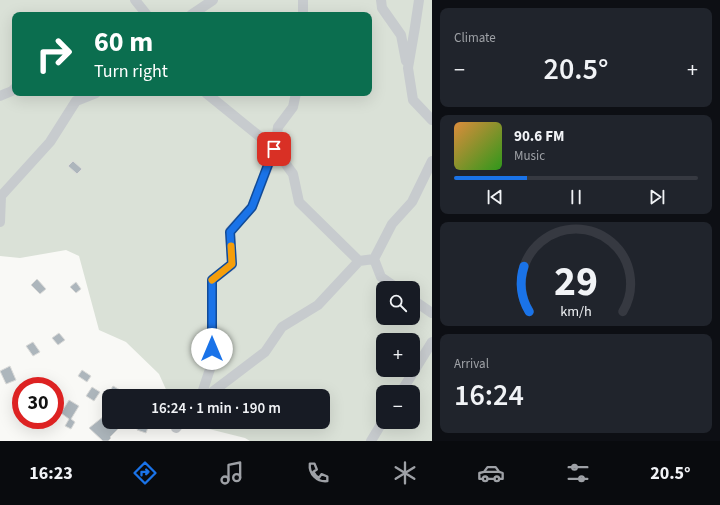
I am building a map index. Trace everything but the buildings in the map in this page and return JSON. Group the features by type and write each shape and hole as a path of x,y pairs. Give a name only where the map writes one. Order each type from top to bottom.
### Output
{"street":[{"path":"135,0 145,12"},
{"path":"195,12 213,0"},
{"path":"303,0 303,12"},
{"path":"381,0 382,8 401,35 413,100 432,120"},
{"path":"408,68 418,0"},
{"path":"0,96 12,91"},
{"path":"0,222 1,196 50,142 76,101 88,96"},
{"path":"210,96 275,149 293,174 299,202 359,261"},
{"path":"203,389 212,363 212,280 232,264 230,232 252,207 275,149 278,127 293,107 295,96"},
{"path":"386,281 381,277 374,259 392,224 412,202 432,161"},
{"path":"216,389 265,352 282,327 318,305 359,261 374,259"},
{"path":"420,305 432,313"},
{"path":"405,385 432,342"},
{"path":"371,441 378,429"}],"shaded area":[{"path":"0,0 432,0 432,441 250,441 245,438 209,429 330,429 330,389 166,389 159,374 126,342 99,330 79,256 66,250 20,258 0,256"}],"slow traffic":[{"path":"212,280 232,264 231,246"}],"route":[{"path":"212,349 212,280 232,264 230,232 252,207 274,149"}]}
